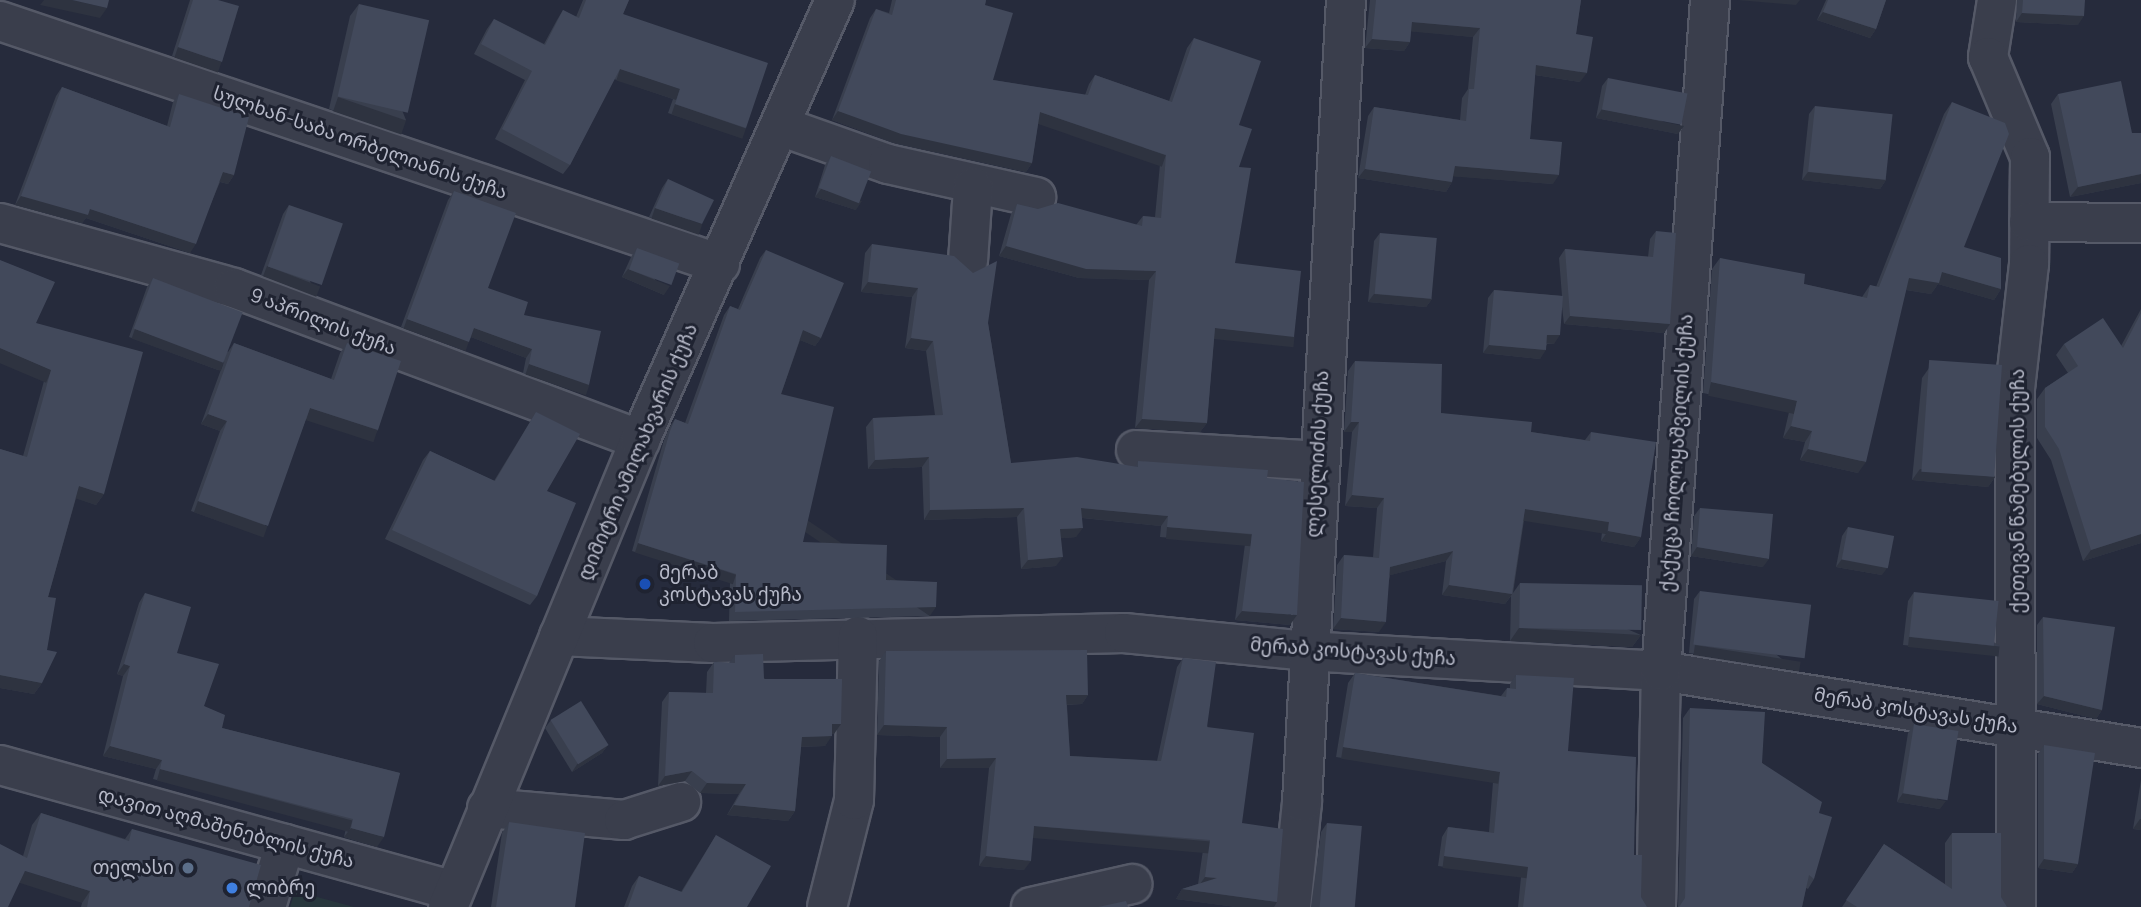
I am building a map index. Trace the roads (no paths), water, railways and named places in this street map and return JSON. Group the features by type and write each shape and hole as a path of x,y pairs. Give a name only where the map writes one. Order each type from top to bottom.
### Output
{"street":[{"name":"დიმიტრი ამილახვარის ქუჩა","path":"450,899 640,440 835,0"},
{"name":"ლესელიძის ქუჩა","path":"1291,907 1302,802 1307,651 1346,0"},
{"name":"ქაქუცა ჩოლოყაშვილის ქუჩა","path":"1656,907 1661,671 1710,0"},
{"name":"ქეთევან წამებულის ქუჩა","path":"1997,0 1987,57 2030,157 2029,222 2015,388 2018,726 2016,907"},
{"name":"სულხან-საბა ორბელიანის ქუჩა","path":"0,21 720,264"},
{"path":"780,126 973,187 1036,197"},
{"path":"968,261 973,187"},
{"path":"2029,222 2141,223"},
{"name":"9 აპრილის ქუჩა","path":"0,223 234,288 640,440"},
{"path":"1136,450 1319,461"},
{"name":"მერაბ კოსტავას ქუჩა","path":"559,636 713,642 858,636 1124,633 1307,651 1661,671 2018,726 2141,748"},
{"path":"827,907 854,800 858,636"},
{"name":"დავით აღმაშენებლის ქუჩა","path":"0,765 285,844 450,899"},
{"path":"487,808 624,820 681,803"},
{"path":"266,907 285,844"},
{"path":"1031,907 1132,884"}],"place":[{"name":"მერაბ კოსტავას ქუჩა","path":"645,584"},
{"name":"თელასი","path":"188,868"},
{"name":"ლიბრე","path":"232,888"}]}
